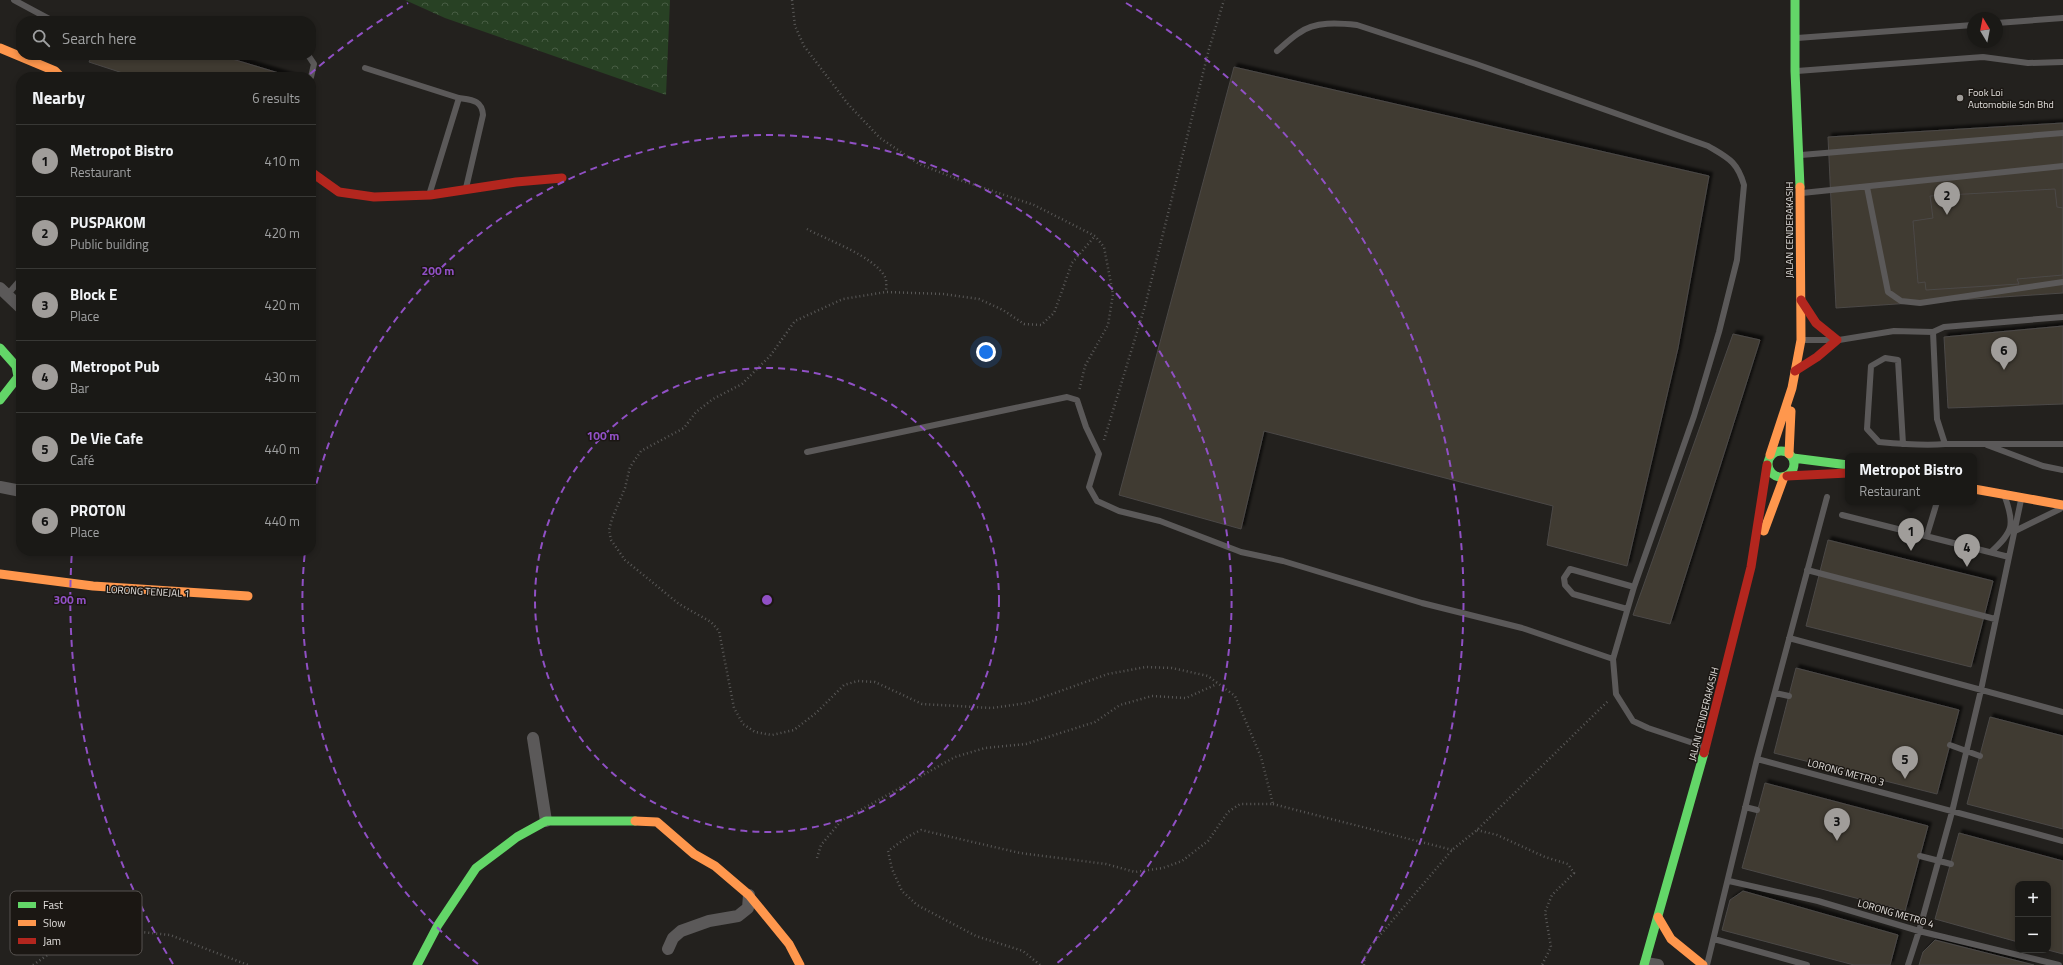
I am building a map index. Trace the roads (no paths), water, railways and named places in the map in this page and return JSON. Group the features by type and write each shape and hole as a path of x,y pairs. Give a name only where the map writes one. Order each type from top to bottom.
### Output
{"street":[{"name":"JALAN CENDERAKASIH","path":"1770,455 1792,388 1801,340 1800,193 1795,71 1795,0"},
{"path":"0,48 16,55"},
{"path":"29,60 56,72"},
{"path":"316,176 339,192 355,196 374,197 430,195 516,182 562,178"},
{"path":"4,291 16,303"},
{"path":"1795,371 1817,357 1837,340 1826,334 1814,321 1801,300"},
{"path":"0,348 16,366"},
{"path":"0,400 16,380"},
{"path":"1751,567 1785,477 1794,468 1791,456 1792,388"},
{"path":"1845,465 1791,456 1782,451 1770,455 1767,465 1772,475 1785,477 1845,473"},
{"name":"JALAN CENDERAKASIH","path":"1649,964 1658,917 1706,747 1751,567 1767,465"},
{"path":"0,487 16,489"},
{"path":"1977,490 2063,506"},
{"name":"LORONG TENEJAL 1","path":"0,574 52,583 96,588 248,596"},
{"path":"533,738 546,821"},
{"path":"417,965 438,924 476,868 517,837 546,821 597,820 657,822 680,840 694,854 715,866 749,895 789,944 800,965"},
{"path":"668,949 673,938 681,931 709,921 738,916 748,908 749,895"},
{"path":"1658,917 1671,939 1703,965"}],"lane":[{"path":"14,0 44,16"},
{"path":"2003,23 2063,18"},
{"path":"1277,51 1300,32 1322,24 1340,23 1357,25 1476,64 1708,146 1732,160 1740,173 1744,185 1737,260 1711,362 1634,587 1614,659 1616,694 1633,720 1648,728 1706,747"},
{"path":"1795,38 1967,25"},
{"path":"1795,71 1983,57 2028,63 2063,62"},
{"path":"311,60 314,64 312,72"},
{"path":"365,68 459,98 478,102 482,107 483,115 465,190"},
{"path":"430,195 459,98"},
{"path":"1799,155 2063,133"},
{"path":"1800,193 1867,188 2063,166"},
{"path":"1867,188 1881,267 1888,292 1901,301 1920,303 2063,282"},
{"path":"4,291 16,283"},
{"path":"1801,340 1837,340 1894,331 1933,332 1944,327 2063,317"},
{"path":"1933,332 1937,419 1945,444"},
{"path":"1904,444 1898,360 1885,358 1871,366 1867,429 1879,442 1921,446 1945,444 2063,444"},
{"path":"808,452 1067,397 1077,400 1086,427 1099,454 1089,487 1097,501 1118,511 1160,522 1241,552 1290,563 1422,603 1522,628 1614,659"},
{"path":"1983,444 2043,466 2063,470"},
{"path":"1991,552 2007,538 2012,515 2005,495"},
{"path":"1707,965 1729,881 1757,759 1827,497"},
{"path":"1908,964 1919,931 1952,812 1981,690 2022,498"},
{"path":"1927,535 1936,505"},
{"path":"2015,531 2063,506"},
{"path":"1842,515 1927,535 2009,557"},
{"path":"1627,609 1573,594 1565,585 1564,578 1570,569 1634,587"},
{"path":"1807,570 1995,619"},
{"path":"1789,638 2063,712"},
{"path":"1775,693 1789,696"},
{"path":"1950,745 1980,756"},
{"name":"LORONG METRO 3","path":"1757,759 2063,841"},
{"path":"1745,807 1757,810"},
{"path":"1920,856 1951,864"},
{"name":"LORONG METRO 4","path":"1729,881 1818,901 1919,931 2059,965"},
{"path":"1714,939 1807,965"}],"place":[{"name":"Fook Loi Automobile Sdn Bhd","path":"1960,98"},
{"name":"PUSPAKOM","path":"1947,215"},
{"name":"PROTON","path":"2004,370"},
{"name":"Metropot Bistro","path":"1911,551"},
{"name":"Metropot Pub","path":"1967,567"},
{"name":"De Vie Cafe","path":"1905,779"},
{"name":"Block E","path":"1837,841"}]}
